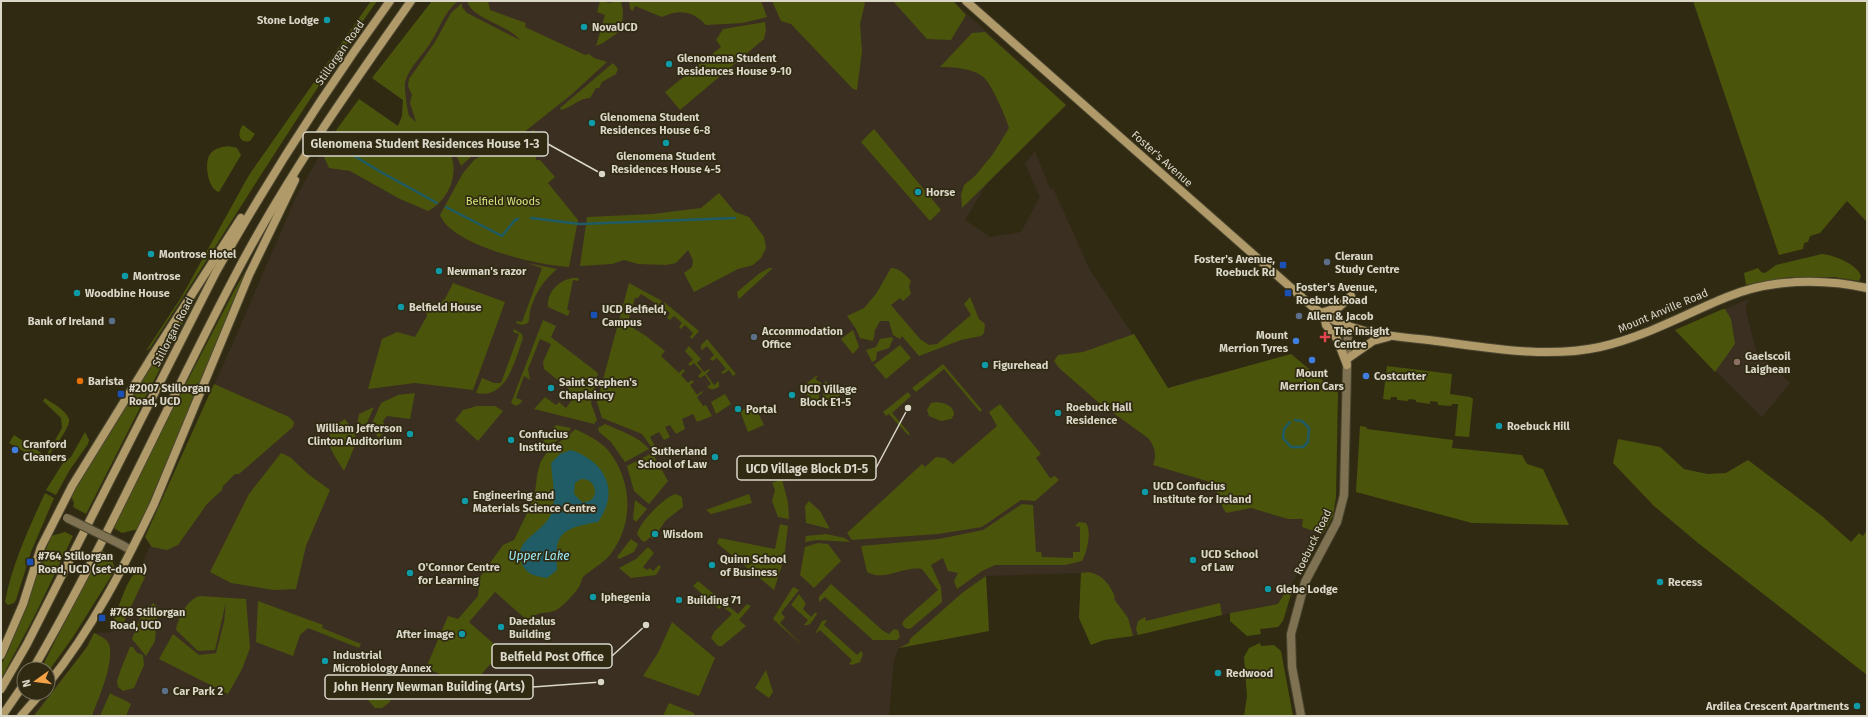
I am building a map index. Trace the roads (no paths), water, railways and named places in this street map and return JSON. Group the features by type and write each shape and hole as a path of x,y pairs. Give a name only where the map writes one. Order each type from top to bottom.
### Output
{"main road":[{"name":"Stillorgan Road","path":"1,689 27,644 216,272 291,145 341,68 390,1"},
{"path":"37,661 97,553 238,270 293,173 320,131 411,1"},
{"name":"Foster's Avenue","path":"966,1 1322,314 1348,326"},
{"path":"56,672 92,620 131,550 154,504 249,275 320,131"},
{"path":"1,655 23,604 41,547 72,486 154,353 256,195 291,145"},
{"name":"Mount Anville Road","path":"1348,326 1393,336 1527,352 1559,353 1602,347 1631,338 1727,297 1755,288 1778,284 1809,282 1832,283 1867,288"},
{"path":"1351,296 1339,307 1322,314 1326,325 1337,339 1347,362 1373,341 1393,336"},
{"path":"2,716 16,696"},
{"path":"21,716 33,701"}],"street":[{"name":"Roebuck Road","path":"1301,716 1292,667 1291,634 1305,582 1333,531 1341,508 1345,477 1348,326"},
{"path":"58,512 131,550"}],"water":[{"name":"Upper Lake","path":"571,450 583,455 593,462 601,470 606,479 608,499 605,510 598,522 572,528 566,531 558,541 557,570 547,578 535,576 526,571 520,556 524,543 547,521 551,514 554,502 554,489 551,463 560,454","holes":["581,479 587,480 594,486 595,495 592,499 582,502 574,494 575,483"]}],"waterway":[{"path":"333,142 342,148"},
{"path":"348,152 437,203"},
{"path":"446,207 502,236 515,220 518,219"},
{"path":"531,218 580,224 735,218"},
{"path":"1290,422 1284,429 1283,438 1291,447 1303,447 1308,442 1309,428 1302,421 1295,420"}],"place":[{"name":"Stone Lodge","path":"327,20"},
{"name":"NovaUCD","path":"584,27"},
{"name":"Glenomena Student Residences House 9-10","path":"669,64"},
{"name":"Glenomena Student Residences House 6-8","path":"592,123"},
{"name":"Glenomena Student Residences House 4-5","path":"666,143"},
{"name":"Glenomena Student Residences House 1-3","path":"602,174"},
{"name":"Horse","path":"918,192"},
{"name":"Montrose Hotel","path":"151,254"},
{"name":"Cleraun Study Centre","path":"1327,262"},
{"name":"Foster's Avenue, Roebuck Rd","path":"1283,265"},
{"name":"Newman's razor","path":"439,271"},
{"name":"Montrose","path":"125,276"},
{"name":"Woodbine House","path":"77,293"},
{"name":"Foster's Avenue, Roebuck Road","path":"1288,293"},
{"name":"Belfield House","path":"401,307"},
{"name":"UCD Belfield, Campus","path":"594,315"},
{"name":"Allen & Jacob","path":"1299,316"},
{"name":"Bank of Ireland","path":"112,321"},
{"name":"Accommodation Office","path":"754,337"},
{"name":"The Insight Centre","path":"1325,337"},
{"name":"Mount Merrion Tyres","path":"1296,341"},
{"name":"Mount Merrion Cars","path":"1312,360"},
{"name":"Gaelscoil Laighean","path":"1737,362"},
{"name":"Figurehead","path":"985,365"},
{"name":"Costcutter","path":"1366,376"},
{"name":"Barista","path":"80,381"},
{"name":"Saint Stephen's Chaplaincy","path":"551,388"},
{"name":"#2007 Stillorgan Road, UCD","path":"121,394"},
{"name":"UCD Village Block E1-5","path":"792,395"},
{"name":"UCD Village Block D1-5","path":"908,408"},
{"name":"Portal","path":"738,409"},
{"name":"Roebuck Hall Residence","path":"1058,413"},
{"name":"Roebuck Hill","path":"1499,426"},
{"name":"William Jefferson Clinton Auditorium","path":"410,434"},
{"name":"Confucius Institute","path":"511,440"},
{"name":"Cranford Cleaners","path":"15,450"},
{"name":"Sutherland School of Law","path":"715,457"},
{"name":"UCD Confucius Institute for Ireland","path":"1145,492"},
{"name":"Engineering and Materials Science Centre","path":"465,501"},
{"name":"Wisdom","path":"655,534"},
{"name":"UCD School of Law","path":"1193,560"},
{"name":"#764 Stillorgan Road, UCD (set-down)","path":"30,562"},
{"name":"Quinn School of Business","path":"712,565"},
{"name":"O'Connor Centre for Learning","path":"410,573"},
{"name":"Recess","path":"1660,582"},
{"name":"Glebe Lodge","path":"1268,589"},
{"name":"Iphegenia","path":"593,597"},
{"name":"Building 71","path":"679,600"},
{"name":"#768 Stillorgan Road, UCD","path":"102,618"},
{"name":"Belfield Post Office","path":"646,625"},
{"name":"Daedalus Building","path":"501,627"},
{"name":"After image","path":"462,634"},
{"name":"Industrial Microbiology Annex","path":"325,661"},
{"name":"Redwood","path":"1218,673"},
{"name":"John Henry Newman Building (Arts)","path":"601,682"},
{"name":"Car Park 2","path":"165,691"},
{"name":"Ardilea Crescent Apartments","path":"1857,706"}],"park label":[{"name":"Belfield Woods","path":"503,201"}]}
